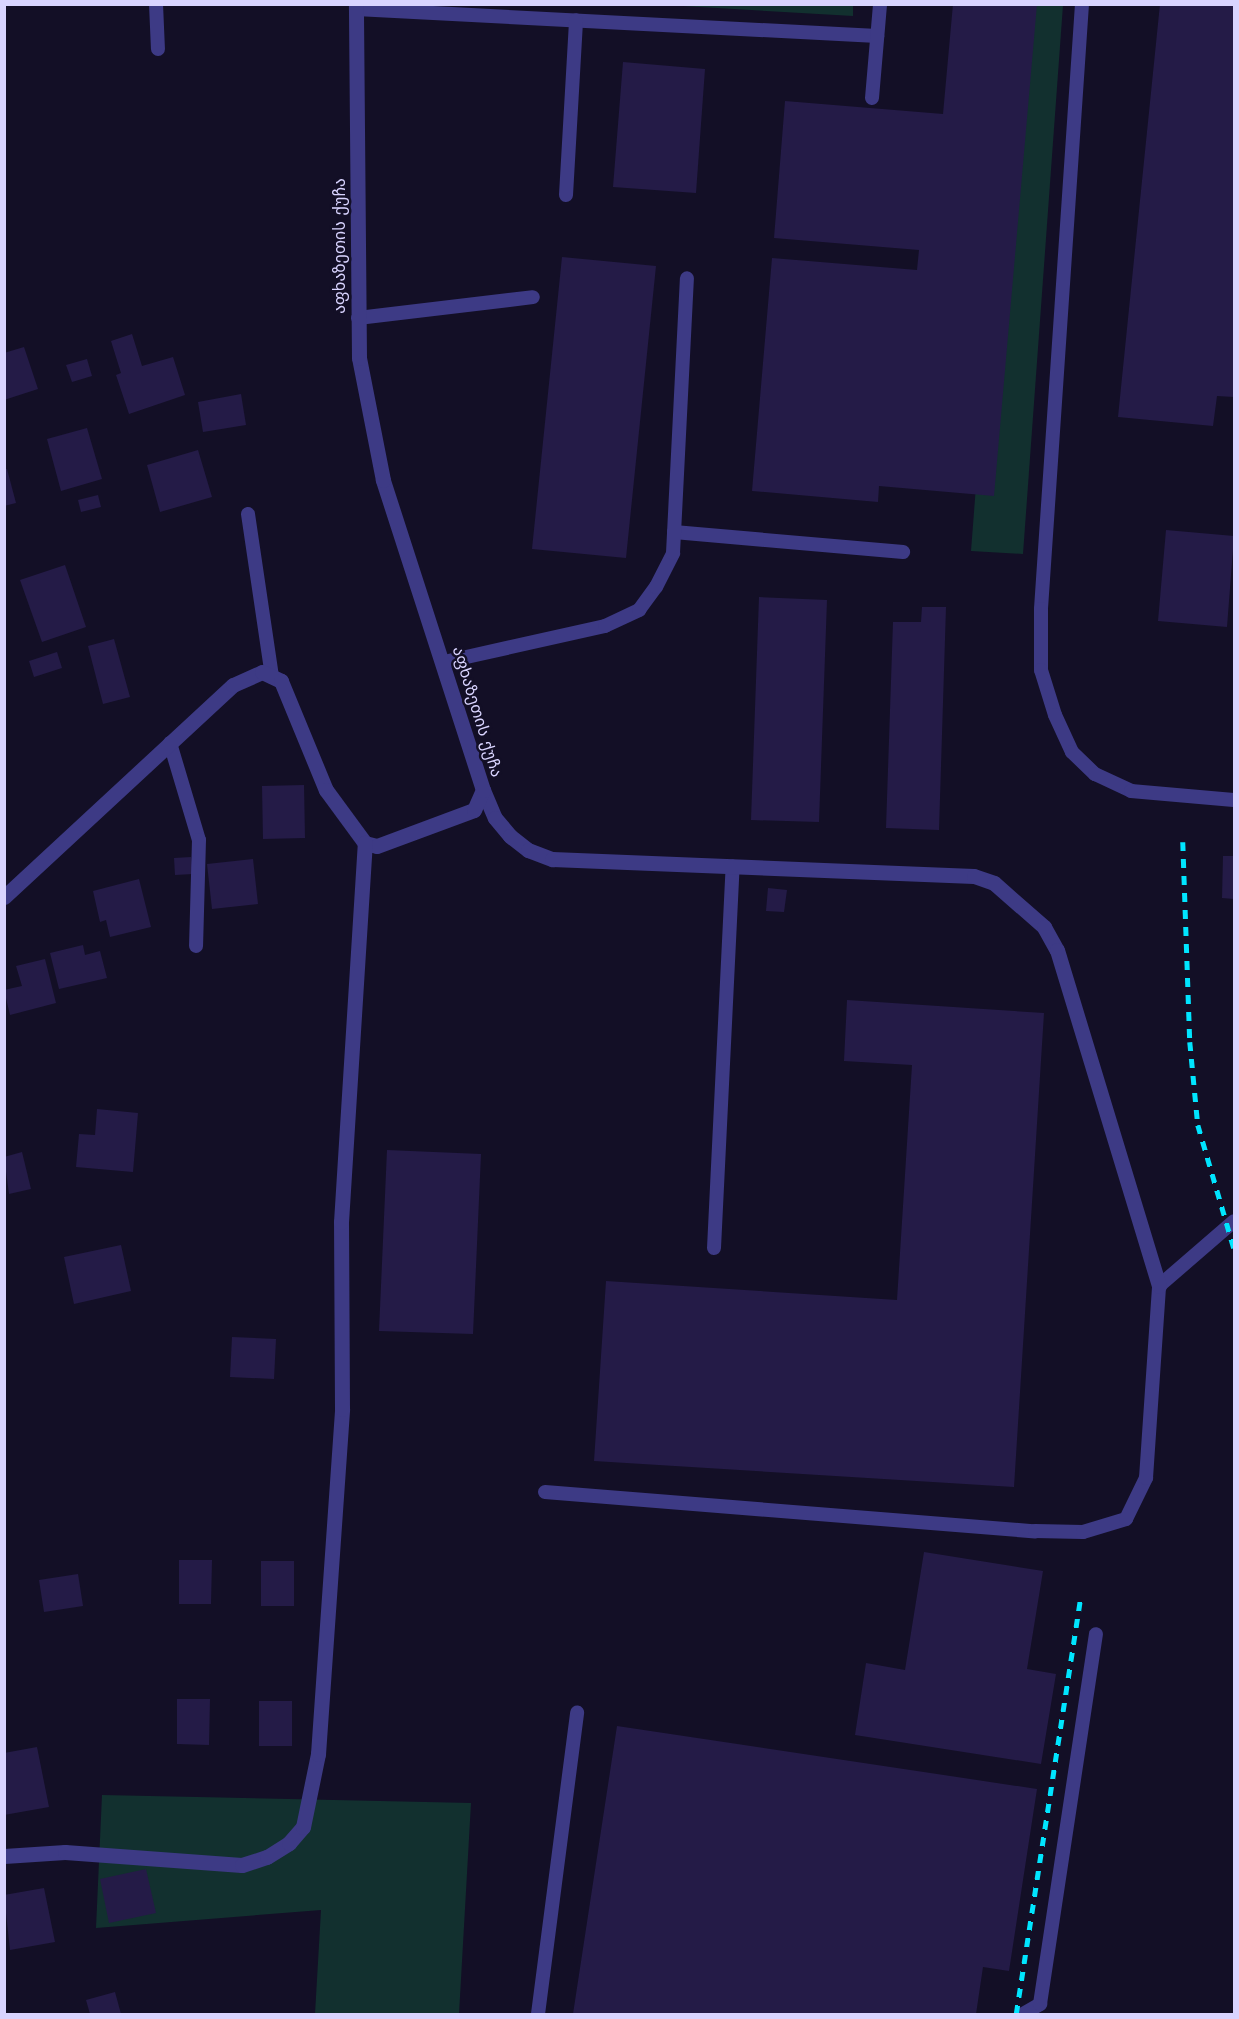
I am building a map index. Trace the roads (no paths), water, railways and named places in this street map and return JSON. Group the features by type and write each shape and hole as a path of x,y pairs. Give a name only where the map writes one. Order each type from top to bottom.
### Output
{"street":[{"name":"აფხაზეთის ქუჩა","path":"356,7 358,358 382,480 444,662 483,790 474,810 377,846 365,843"},
{"path":"4,897 233,685 262,672 281,681 326,790 365,843 341,1222 342,1409 318,1754 303,1827 289,1843 267,1857 242,1865 65,1852 4,1856"},
{"path":"483,790 495,818 510,836 528,850 552,859 974,876 994,883 1044,927 1058,950 1159,1286"}],"lane":[{"path":"156,4 158,49"},
{"path":"872,98 880,4"},
{"path":"1082,4 1041,609 1041,670 1072,752 1095,774 1131,791 1234,800"},
{"path":"356,7 877,36"},
{"path":"566,195 576,20"},
{"path":"444,662 605,626 639,610 656,586 673,553 687,278"},
{"path":"358,318 533,297"},
{"path":"248,514 272,676"},
{"path":"674,532 903,552"},
{"path":"170,743 199,840 196,946"},
{"path":"714,1248 733,866"},
{"path":"545,1492 1035,1531 1083,1532 1126,1519 1146,1478 1159,1286 1234,1221"},
{"path":"1023,2014 1040,2004 1096,1634"},
{"path":"538,2014 577,1713"}],"railway":[{"path":"1183,842 1190,1042 1198,1125 1234,1248"},
{"path":"1016,2014 1080,1601"}]}
